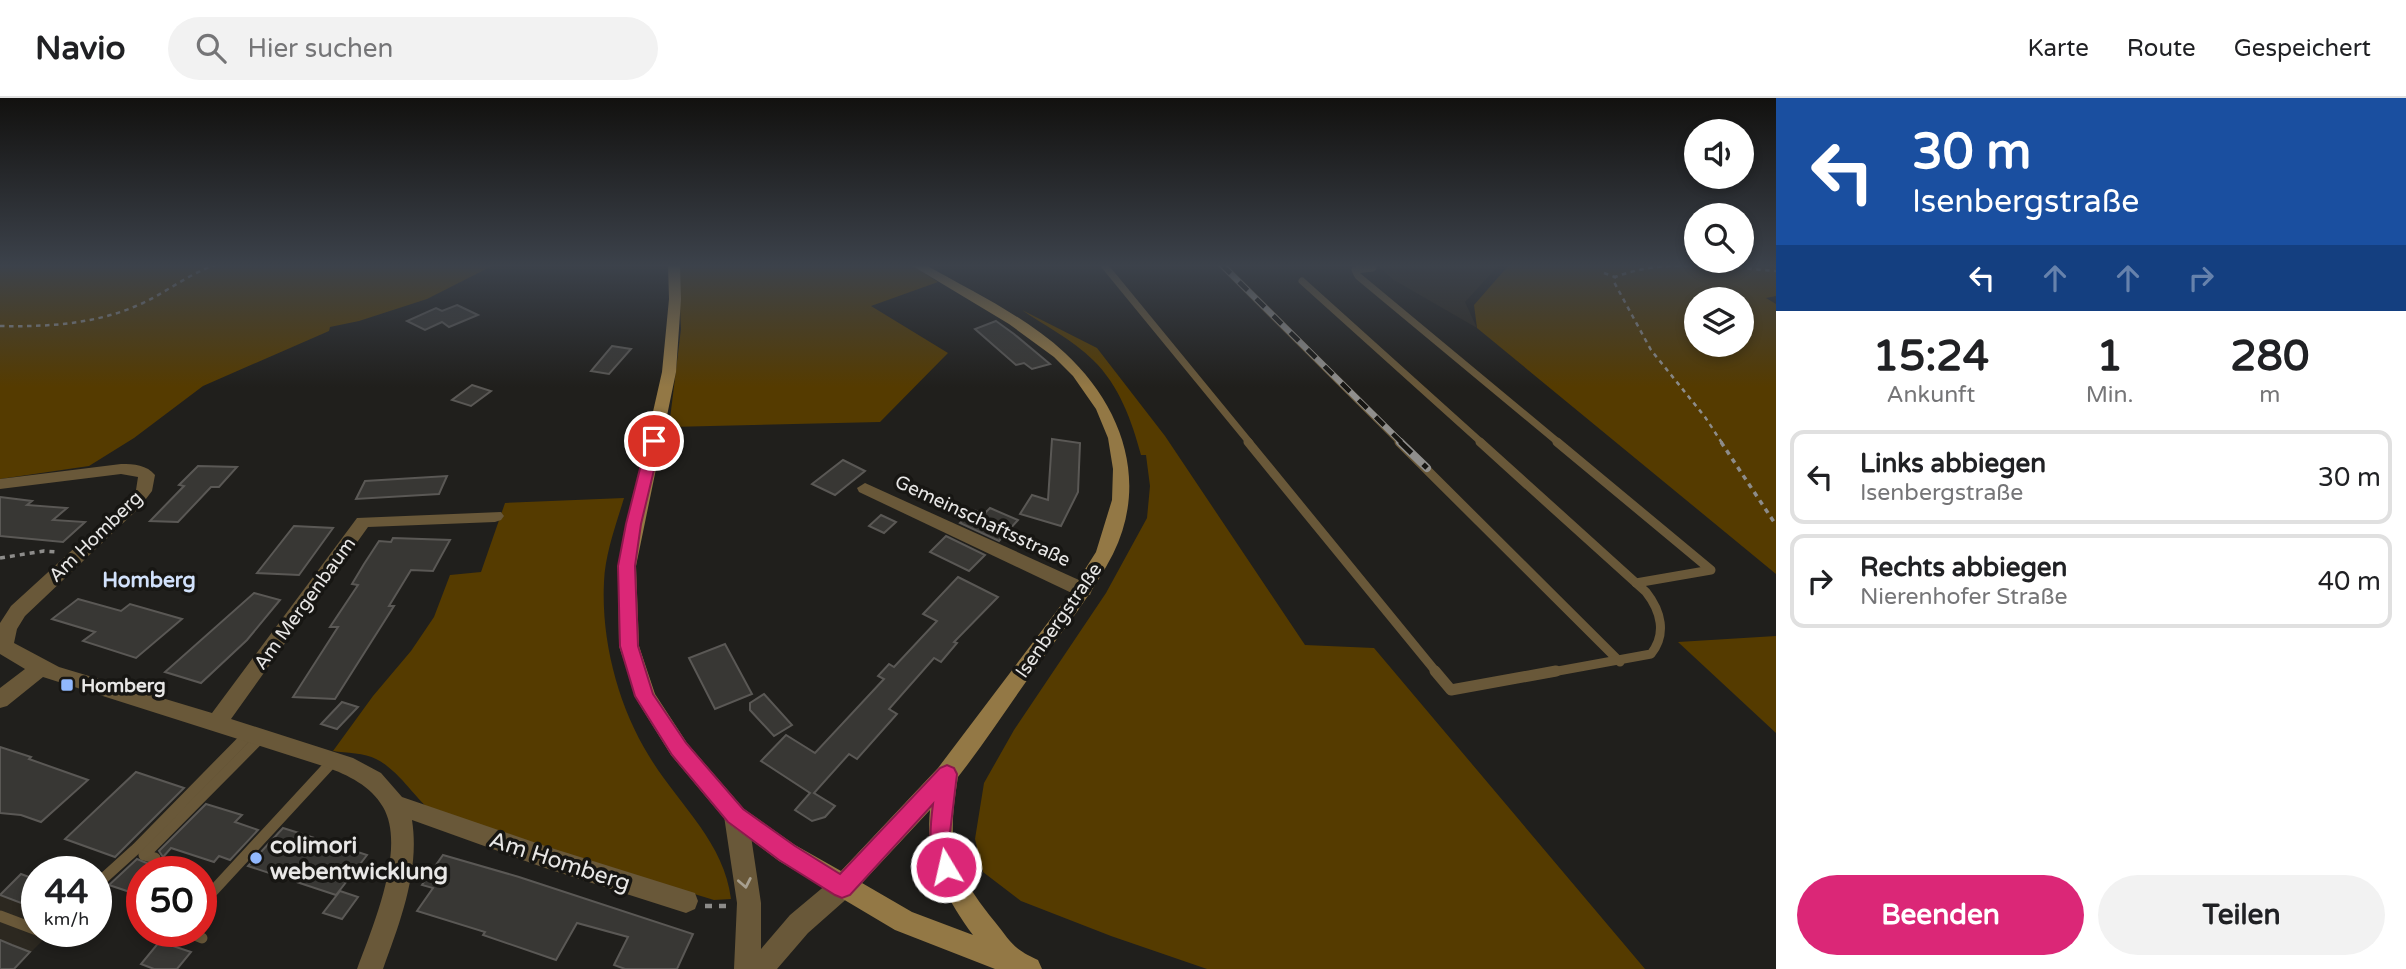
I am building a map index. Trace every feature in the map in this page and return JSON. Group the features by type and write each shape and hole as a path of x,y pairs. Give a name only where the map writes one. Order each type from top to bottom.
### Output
{"main road":[{"path":"674,306 668,372 626,566 629,646 645,696 683,754 736,816 787,853 904,921 1020,966"},
{"name":"Isenbergstraße","path":"842,887 947,774 1083,590 1110,540 1121,500 1120,455 1108,418 1085,382 1044,343 983,306"},
{"path":"947,774 940,833 946,867 957,890 1020,966"}],"street":[{"name":"Am Homberg","path":"0,484 121,469 145,473 148,482 140,496 18,611 3,639 3,646 41,668 333,761 371,778 394,804 545,857 686,901"},
{"name":"Gemeinschaftsstraße","path":"865,488 1083,590"},
{"name":"Am Mergenbaum","path":"217,722 363,522 495,516"},
{"path":"0,699 41,668"},
{"path":"370,969 390,910 398,876 401,833 394,804"},
{"path":"736,816 749,903 747,969"},
{"path":"760,969 799,923 842,887"}],"lane":[{"path":"1137,306 1451,690 1620,662 1651,654 1660,640 1657,607 1636,583 1329,306"},
{"path":"1263,306 1620,662"},
{"path":"1393,306 1711,570 1636,583"},
{"path":"148,856 144,855 254,736"},
{"path":"112,871 254,736"},
{"path":"217,887 333,761"},
{"path":"0,916 21,924"}],"path":[{"path":"0,326 69,323 114,314 137,306"},
{"path":"1626,306 1651,350 1705,417 1776,525"},
{"path":"0,558 44,551 79,554"},
{"path":"686,901 715,908 738,904"}],"shaded area":[{"path":"0,306 406,306 330,327 329,331 203,386 134,438 89,466 0,479"},
{"path":"680,306 872,306 948,353 880,422 669,427 681,329"},
{"path":"1438,306 1467,306 1477,328"},
{"path":"1474,306 1684,306 1684,357 1754,357 1754,306 1776,306 1776,574 1477,328"},
{"path":"1022,310 1097,348 1165,436 1305,645 1374,648 1645,969 1207,969 1021,901 983,872 975,839 984,783 1014,730 1106,593 1147,518 1150,486 1146,455 1141,455 1129,417 1102,370 1077,346"},
{"path":"624,498 609,550 604,582 605,627 614,672 628,716 638,737 660,773 709,841 727,878 731,899 714,900 436,815 385,764 366,756 333,751 434,617 450,575 481,572 505,503"},
{"path":"1776,636 1776,733 1678,642"},
{"path":"21,874 21,947 36,947 14,969 0,969 0,894"}],"building":[{"path":"458,306 478,315 449,327 442,322 425,330 407,321 436,308 442,311"},
{"path":"996,321 1050,364 1032,369 1024,363 1016,365 975,329"},
{"path":"612,346 631,349 609,374 591,371"},
{"path":"472,385 491,391 471,406 452,400"},
{"path":"1052,439 1080,443 1078,492 1061,526 1020,514 1032,495 1048,500"},
{"path":"843,460 865,471 835,495 812,484"},
{"path":"198,466 237,467 219,487 211,487 178,522 150,521 184,486 179,485"},
{"path":"447,476 439,494 356,499 365,481"},
{"path":"0,497 32,501 27,505 67,508 53,520 85,522 63,542 0,536"},
{"path":"990,508 1018,520 999,541 960,523 974,510 984,514"},
{"path":"881,515 896,522 884,533 869,526"},
{"path":"294,526 333,528 299,575 257,573"},
{"path":"946,536 985,555 969,571 930,552"},
{"path":"393,538 450,540 433,571 411,570 389,606 394,606 335,699 293,697 338,627 330,627 358,585 352,584 364,564 379,541 391,542"},
{"path":"958,577 998,597 954,642 957,643 941,662 934,658 889,709 897,714 857,759 849,754 814,793 835,806 825,817 812,821 795,810 810,793 761,761 786,735 815,753 884,679 878,676 889,664 894,667 937,621 923,614"},
{"path":"254,593 280,600 247,640 201,683 165,672"},
{"path":"78,599 121,611 130,604 182,619 136,658 83,641 95,632 52,619"},
{"path":"725,644 752,694 715,709 689,658"},
{"path":"764,694 792,725 774,736 750,710 750,703"},
{"path":"342,702 358,707 337,729 321,724"},
{"path":"0,747 88,780 41,822 21,815 0,813"},
{"path":"136,772 184,788 115,857 65,839"},
{"path":"206,804 242,815 235,822 258,830 230,860 219,856 217,858 217,856 196,856 171,848 162,856 159,851"},
{"path":"283,828 367,855 336,895 248,866"},
{"path":"443,855 693,934 677,969 625,969 614,965 628,937 577,923 556,960 483,935 485,932 417,911 433,888 422,885"},
{"path":"126,869 126,891 112,886 112,882"},
{"path":"21,874 21,903 0,895"},
{"path":"340,891 358,897 342,919 323,913"},
{"path":"0,940 30,952 14,969 0,969"},
{"path":"155,947 177,947 191,952 177,969 154,969 141,964"}],"railway":[{"path":"1263,306 1402,443"},
{"path":"1400,442 1427,468"}],"place":[{"name":"Homberg","path":"67,685"},
{"name":"colimori webentwicklung","path":"256,858"}],"district":[{"name":"Homberg","path":"149,580"}],"route":[{"path":"654,441 626,566 629,646 645,696 679,749 736,816 787,853 842,887 947,774 940,822 946,867"}]}
